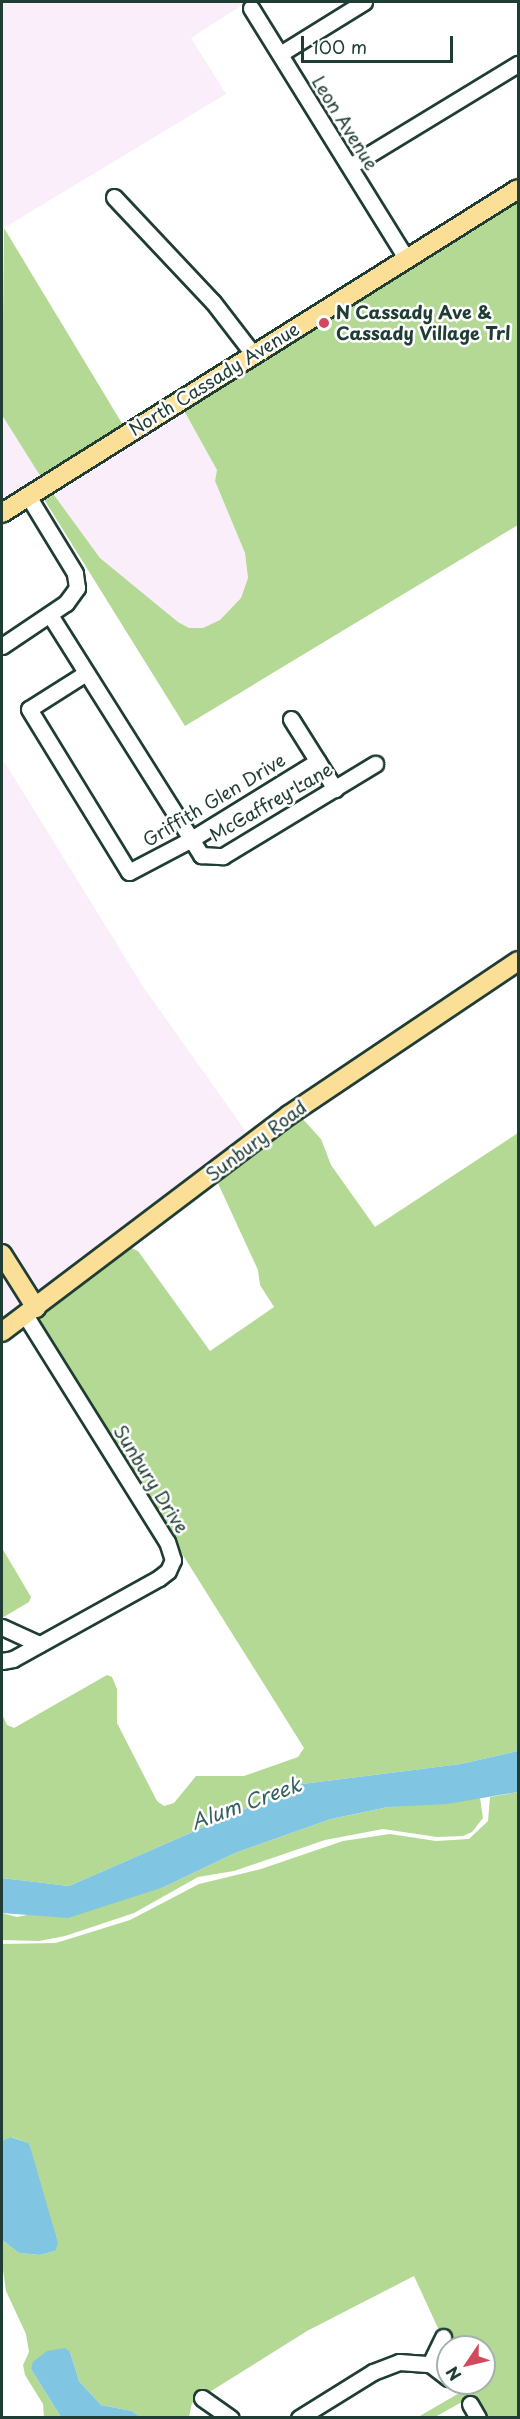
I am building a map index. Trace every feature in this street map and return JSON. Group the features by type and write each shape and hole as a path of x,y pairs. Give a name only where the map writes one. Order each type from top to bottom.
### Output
{"main road":[{"name":"North Cassady Avenue","path":"2,513 519,189"},
{"name":"Sunbury Road","path":"2,1332 289,1115 519,962"},
{"path":"2,1254 30,1312"}],"street":[{"path":"280,54 364,2"},
{"name":"Leon Avenue","path":"251,8 406,258"},
{"path":"350,166 519,64"},
{"path":"114,197 213,302 253,354"},
{"path":"2,646 73,597 75,573 28,496"},
{"path":"50,615 190,840"},
{"name":"Griffith Glen Drive","path":"86,673 29,709 129,872 190,840 318,761"},
{"path":"291,719 335,789"},
{"name":"McCaffrey Lane","path":"190,840 201,855 223,856 375,764"},
{"name":"Sunbury Drive","path":"2,1661 39,1644 159,1578 173,1560 167,1542 30,1312"},
{"path":"2,1627 39,1644"},
{"path":"430,2364 436,2350"},
{"path":"299,2418 374,2372 399,2362 430,2364 436,2368"},
{"path":"202,2398 231,2418"}],"shaded area":[{"path":"2,2 247,2 191,38 226,94 2,229"},
{"path":"182,407 217,470 215,481 245,553 248,578 241,598 220,620 203,628 189,628 178,622 100,558 51,492 2,522 2,415 44,482"},
{"path":"2,758 142,985 249,1136 45,1290 36,1291 32,1310 2,1330"}],"green space":[{"path":"518,195 518,525 185,726 42,496 51,491 100,558 178,622 189,628 203,628 220,620 241,598 248,578 245,553 215,481 217,470 182,407"},
{"path":"4,228 126,430 44,482 2,415"},
{"path":"300,1116 321,1139 331,1165 375,1227 518,1133 518,1751 461,1764 302,1784 69,1886 2,1878 2,1714 7,1725 14,1728 107,1675 112,1677 117,1689 117,1723 157,1801 164,1806 174,1803 196,1776 244,1776 298,1757 304,1748 41,1329 39,1320 42,1313 131,1248 138,1251 210,1351 274,1307 260,1285 258,1270 216,1179"},
{"path":"2,1548 31,1597 29,1602 2,1618"},
{"path":"518,1792 518,2417 487,2417 479,2405 460,2403 435,2417 418,2417 456,2395 496,2395 496,2335 441,2335 414,2276 307,2331 192,2403 189,2417 140,2417 132,2411 101,2405 79,2381 70,2352 31,2369 61,2417 44,2417 43,2404 25,2375 23,2365 29,2352 26,2334 6,2291 2,2263 2,2240 19,2253 40,2255 55,2251 29,2143 12,2137 2,2141 2,1944 56,1943 130,1920 199,1884 261,1869 343,1841 390,1834 436,1841 469,1839 488,1821 490,1797"},
{"path":"480,1798 483,1818 472,1832 463,1836 437,1837 383,1829 325,1840 234,1871 198,1877 134,1913 65,1936 39,1941 2,1940 2,1913 17,1917 164,1887 235,1853 331,1819 388,1807"}],"water":[{"path":"518,1751 518,1792 447,1804 388,1807 331,1819 235,1853 164,1887 68,1918 2,1913 2,1878 69,1886 302,1784 461,1764"},
{"path":"11,2137 29,2143 58,2243 55,2251 40,2255 19,2253 2,2240 2,2141"},
{"path":"65,2348 70,2352 79,2381 101,2405 132,2411 140,2417 61,2417 31,2369 33,2362 47,2351"}],"place":[{"name":"N Cassady Ave & Cassady Village Trl","path":"324,323"}],"water label":[{"name":"Alum Creek","path":"246,1803"}]}
